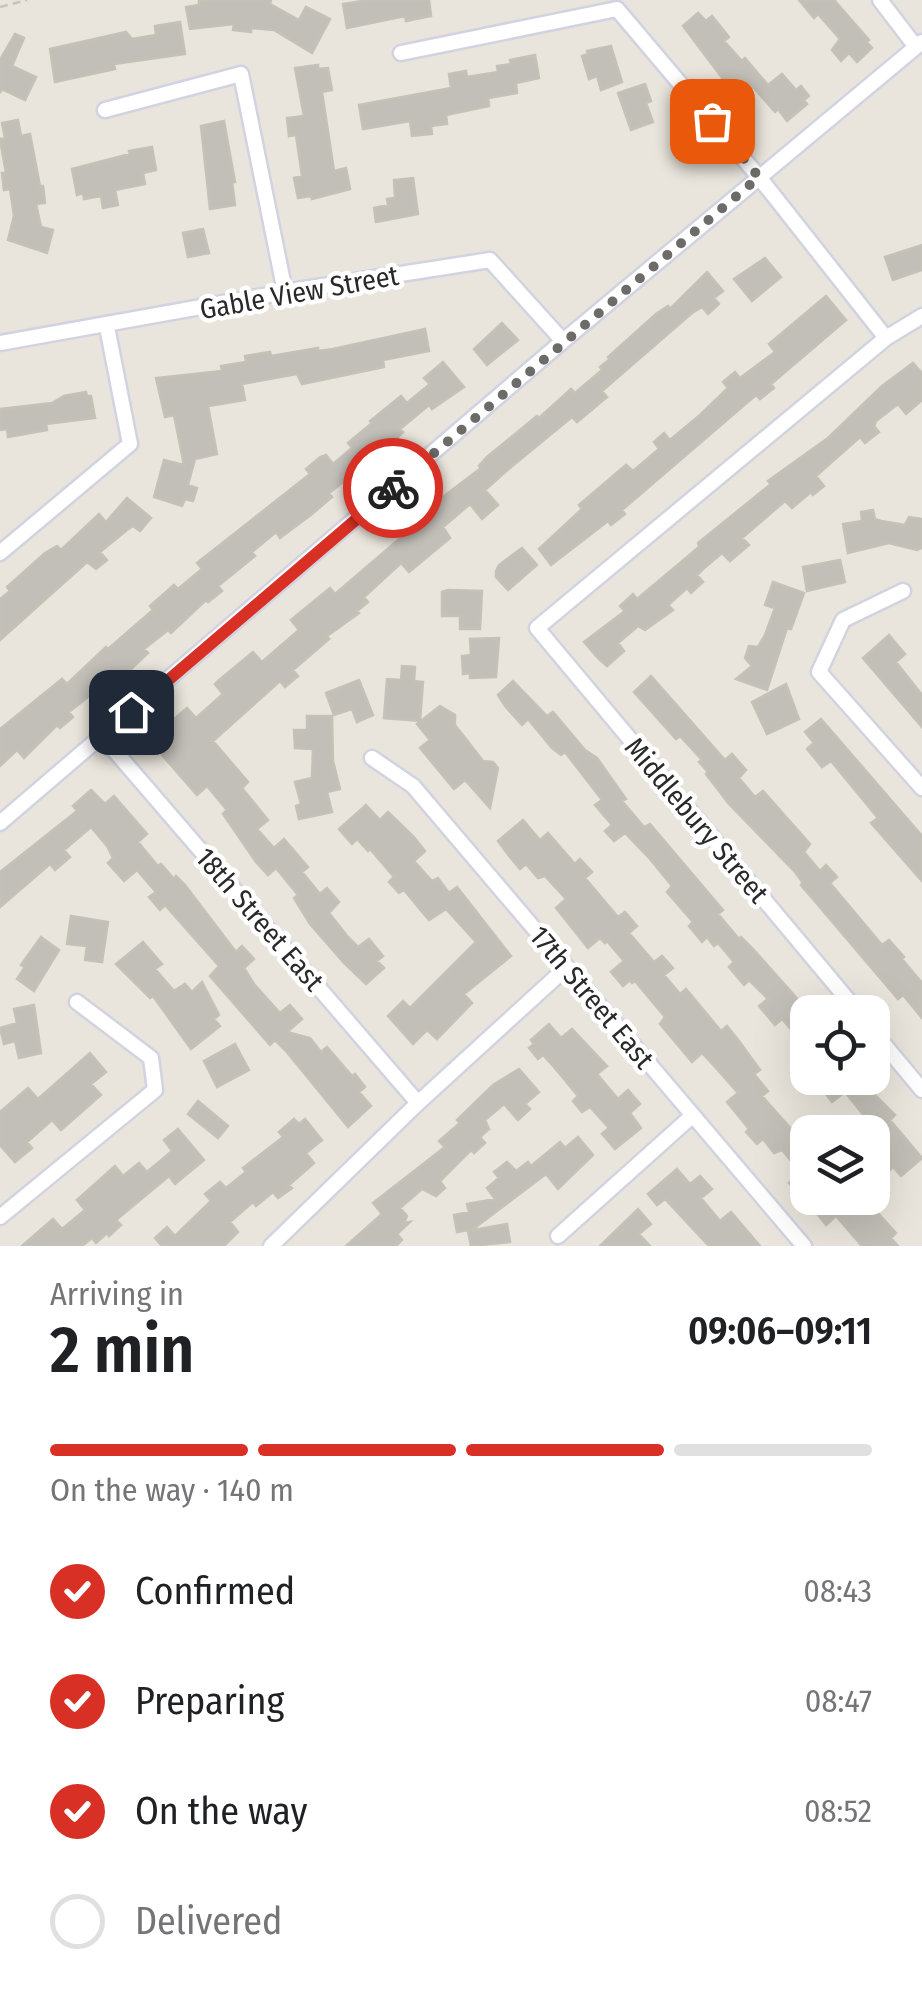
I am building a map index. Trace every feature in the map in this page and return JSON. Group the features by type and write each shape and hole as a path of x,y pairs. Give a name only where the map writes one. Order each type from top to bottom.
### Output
{"street":[{"path":"0,823 563,342 919,45 880,0"},
{"path":"402,53 617,9 759,177 886,338 922,316"},
{"path":"106,110 242,74 285,292"},
{"name":"Gable View Street","path":"0,343 490,260 563,342"},
{"path":"0,553 130,444 106,326"},
{"name":"Middlebury Street","path":"844,995 537,628 886,338"},
{"path":"903,591 843,620 819,672 922,788"},
{"name":"18th Street East","path":"102,736 418,1103"},
{"name":"17th Street East","path":"372,758 413,786 804,1246"},
{"path":"271,1246 418,1103 567,967"},
{"path":"2,1212 155,1090 151,1058 77,1002"},
{"path":"890,1052 922,1090"},
{"path":"558,1236 692,1116"}],"path":[{"path":"0,6 27,0"}],"building":[{"path":"199,0 271,0 270,4 299,20 306,7 330,19 312,53 274,30 233,30 234,24 190,29 186,7 199,5"},
{"path":"429,0 431,16 406,21 405,16 347,28 343,4"},
{"path":"799,0 834,0 872,48 857,62 849,53 841,61 832,50 840,39"},
{"path":"698,13 706,21 712,16 729,37 724,41 768,85 782,74 796,90 801,86 809,96 804,100 807,104 787,121 753,87 738,99 683,26"},
{"path":"180,22 185,54 114,64 115,69 55,82 50,49 126,32 132,39 156,35 155,26"},
{"path":"15,34 24,38 12,66 36,77 25,100 2,89 0,93 0,60"},
{"path":"611,46 622,82 601,90 597,76 589,79 582,56 587,51"},
{"path":"535,55 539,78 516,83 517,93 488,98 489,106 446,115 447,124 431,126 432,134 412,136 410,121 363,129 359,105 451,88 449,74 466,71 467,77 498,72 497,66 511,64 510,60"},
{"path":"318,65 318,69 328,68 332,90 322,92 334,171 346,168 350,189 312,199 298,198 294,178 302,176 296,135 289,136 287,118 304,116 295,68"},
{"path":"645,84 653,122 631,130 618,93"},
{"path":"18,120 21,136 30,134 43,186 45,203 36,204 41,227 53,230 47,253 8,240 14,216 10,189 4,190 2,173 6,173 0,139 5,138 2,123"},
{"path":"224,121 235,205 210,209 201,126"},
{"path":"152,147 156,170 143,173 145,184 115,190 118,205 103,208 101,196 84,199 83,193 77,195 72,169"},
{"path":"413,178 418,214 376,222 374,208 388,205 387,199 395,198 394,180"},
{"path":"203,229 209,253 188,257 183,233"},
{"path":"922,245 922,270 893,280 885,257"},
{"path":"765,258 781,277 752,301 734,279"},
{"path":"707,272 723,291 714,298 719,304 708,314 702,307 692,313 602,391 607,397 577,422 572,417 511,467 485,490 498,505 482,519 470,504 443,527 450,538 409,572 401,563 364,597 368,602 359,613 327,636 329,639 293,670 298,676 285,687 280,681 213,741 248,782 242,788 268,820 257,829 274,848 284,839 308,867 302,872 320,894 327,888 339,902 329,913 348,937 358,947 369,939 383,956 377,961 384,968 366,984 310,924 294,898 298,895 276,868 268,875 256,862 223,814 227,810 207,786 197,795 162,755 173,746 160,731 187,708 196,718 223,694 215,684 218,681 253,652 262,662 299,630 291,620 330,588 335,594 439,500 481,468 487,457 571,389 575,393 602,370 600,367 608,357 656,314 668,306 670,309"},
{"path":"826,296 846,320 771,384 774,388 760,399 756,395 622,510 625,514 611,525 608,521 551,565 539,549 582,509 579,505 626,465 633,471 659,449 654,442 664,433 670,440 700,415 728,388 723,382 735,372 740,378 775,352 769,344"},
{"path":"502,323 518,340 487,365 474,349"},
{"path":"425,329 429,351 383,360 384,367 302,384 297,374 242,384 245,400 208,406 217,454 195,459 188,485 197,488 193,501 185,499 182,506 154,497 164,460 184,465 174,415 165,417 156,378 222,371 221,366 246,362 245,356 333,349"},
{"path":"443,362 464,387 432,409 429,405 400,429 403,432 385,450 329,493 332,497 312,514 280,538 276,532 252,552 255,556 218,586 222,591 206,600 171,633 168,630 144,649 148,653 110,689 106,686 94,692 69,712 73,717 60,728 57,725 24,758 17,750 0,766 0,729 62,679 67,684 153,610 150,606 174,585 178,589 202,569 197,563 310,474 306,469 320,457 326,455 333,464 352,448 348,443 370,421 401,396 407,403 430,384 424,378"},
{"path":"913,363 922,373 922,400 906,414 898,404 876,421 874,426 879,432 865,443 860,437 816,476 824,486 792,508 785,501 742,538 749,545 730,561 722,553 703,569 697,575 703,582 691,593 687,588 668,605 673,610 645,630 638,626 618,643 624,651 607,666 599,659 584,642 625,611 620,606 633,594 637,599 771,484 768,481 828,438 882,386"},
{"path":"86,392 91,396 95,418 46,424 47,430 8,437 7,429 0,430 0,409 52,403"},
{"path":"127,498 151,518 140,531 133,526 127,530 100,552 107,560 96,569 87,562 0,640 0,599 10,591 7,587 45,553 57,546 61,550 99,514 106,522"},
{"path":"873,510 875,519 881,521 905,525 909,517 922,519 922,548 889,543 848,553 843,524 862,521 861,512"},
{"path":"522,548 537,565 508,590 496,577 496,571"},
{"path":"840,560 845,582 807,591 803,567"},
{"path":"773,582 804,593 791,629 787,628 767,690 736,679 752,666 745,658 749,646 758,647 765,635 775,608 765,605"},
{"path":"482,591 480,629 460,629 460,616 442,616 442,592"},
{"path":"889,635 905,654 896,662 922,695 922,727 863,658"},
{"path":"499,638 496,677 470,678 470,673 463,674 462,656 471,655 470,639"},
{"path":"402,666 415,667 414,681 423,682 420,721 384,718 387,679 401,680"},
{"path":"651,676 725,760 732,754 746,770 739,778 755,797 763,791 810,844 804,852 820,871 826,865 837,877 830,883 882,945 889,940 904,957 922,983 922,1018 903,995 898,999 801,885 795,872 729,804 706,774 699,762 702,760 680,736 676,739 634,692"},
{"path":"359,680 373,715 357,722 352,709 334,715 326,693"},
{"path":"513,681 547,716 553,712 585,750 597,758 626,799 622,801 644,827 650,824 723,910 718,914 739,939 794,995 790,995 790,1028 782,1019 775,1025 759,1006 768,999 749,980 744,985 729,967 734,962 718,943 714,946 707,937 702,942 689,926 693,922 667,892 672,886 650,859 625,833 614,841 605,831 612,825 595,805 602,800 565,752 561,755 552,748 528,719 522,725 498,695"},
{"path":"786,684 799,719 767,734 752,702"},
{"path":"440,706 455,715 455,725 483,761 493,762 498,768 490,808 465,780 454,789 420,748 430,740 417,724"},
{"path":"307,716 332,716 333,761 340,789 327,792 332,812 299,819 296,806 301,804 295,782 312,778 313,749 295,748 294,730 307,730"},
{"path":"821,719 922,836 922,881 871,823 878,818 831,761 822,767 807,749 814,743 805,732"},
{"path":"91,790 105,804 114,796 147,834 138,842 158,866 161,864 185,885 236,952 242,946 254,959 244,968 254,984 280,1013 290,1005 302,1019 287,1032 310,1038 321,1052 327,1047 365,1087 359,1092 371,1106 348,1127 286,1051 275,1040 270,1045 210,976 219,966 165,905 160,910 149,897 156,892 137,870 124,881 108,863 113,858 91,827 64,850 70,857 55,870 50,864 0,907 0,872 77,811 73,806"},
{"path":"366,805 380,820 388,812 414,837 425,851 414,861 432,881 438,878 449,893 457,887 511,956 464,994 472,1003 437,1039 427,1030 413,1044 388,1016 403,1001 410,1008 476,942 446,909 429,920 404,890 399,893 389,882 394,877 370,849 357,839 352,844 339,829"},
{"path":"523,820 540,840 548,833 575,864 580,859 592,872 585,878 618,917 625,912 637,926 629,933 654,962 662,956 673,968 664,975 680,994 686,989 721,1031 727,1026 760,1070 754,1074 768,1091 762,1096 790,1128 790,1160 782,1150 774,1153 763,1139 757,1144 746,1132 749,1129 727,1102 738,1093 702,1053 692,1062 660,1024 665,1017 635,981 623,986 611,972 624,961 607,941 600,938 588,948 556,908 566,899 545,876 538,878 526,864 520,869 498,841"},
{"path":"71,916 108,922 102,962 85,960 87,946 67,944"},
{"path":"41,937 59,950 34,991 17,979 25,967 21,965"},
{"path":"143,942 162,964 155,969 174,991 185,984 192,992 202,982 219,1015 214,1019 220,1026 191,1049 153,996 150,998 116,964"},
{"path":"34,1005 41,1053 19,1058 15,1041 4,1044 0,1028 17,1023 14,1009"},
{"path":"549,1024 561,1038 572,1029 607,1066 597,1074 618,1099 628,1090 640,1104 630,1113 641,1128 615,1149 602,1134 609,1128 590,1107 582,1112 573,1101 578,1096 554,1067 543,1055 538,1059 529,1048 534,1044 531,1040"},
{"path":"235,1044 249,1070 217,1087 204,1061"},
{"path":"90,1053 106,1072 91,1084 101,1095 61,1130 52,1120 27,1142 32,1148 15,1162 0,1145 0,1112 28,1088 38,1099"},
{"path":"519,1069 539,1092 525,1104 530,1109 518,1120 504,1104 485,1120 489,1129 480,1137 485,1143 474,1153 471,1150 440,1181 445,1188 436,1196 422,1189 400,1208 407,1216 404,1223 410,1222 397,1234 402,1240 396,1246 346,1246 382,1214 373,1203 445,1147 439,1141 460,1123 457,1120 493,1085"},
{"path":"847,1095 875,1095 895,1115 890,1120 890,1115 863,1115"},
{"path":"198,1101 228,1126 218,1138 188,1114"},
{"path":"294,1119 299,1124 305,1119 322,1140 306,1153 314,1163 289,1185 292,1188 278,1198 273,1192 256,1206 253,1202 230,1222 238,1232 224,1246 162,1246 155,1238 167,1227 175,1236 211,1201 205,1194 220,1182 226,1188 246,1172 243,1168 283,1137 279,1132"},
{"path":"890,1120 922,1158 901,1176 893,1167 890,1170"},
{"path":"178,1129 204,1160 175,1184 169,1176 116,1220 121,1225 109,1236 107,1233 96,1243 92,1238 82,1246 22,1246 53,1219 62,1229 85,1210 77,1200 115,1166 123,1176 139,1163 147,1172 172,1151 164,1140"},
{"path":"578,1137 593,1155 558,1189 546,1174 473,1229 457,1232 454,1215 469,1212 467,1204 495,1199 487,1188 499,1178 494,1172 507,1162 516,1171 528,1162 531,1166 560,1142 565,1148"},
{"path":"677,1169 690,1184 700,1176 712,1189 701,1198 720,1221 731,1212 760,1246 709,1246 665,1199 657,1205 648,1194"},
{"path":"638,1209 651,1224 639,1234 650,1246 600,1246"},
{"path":"818,1215 880,1215 896,1233 891,1238 898,1246 862,1246 836,1216 826,1225"},
{"path":"507,1224 510,1242 471,1246 468,1231"}],"way so far":[{"path":"393,488 759,177 712,121"}],"route":[{"path":"131,712 393,488"}]}
